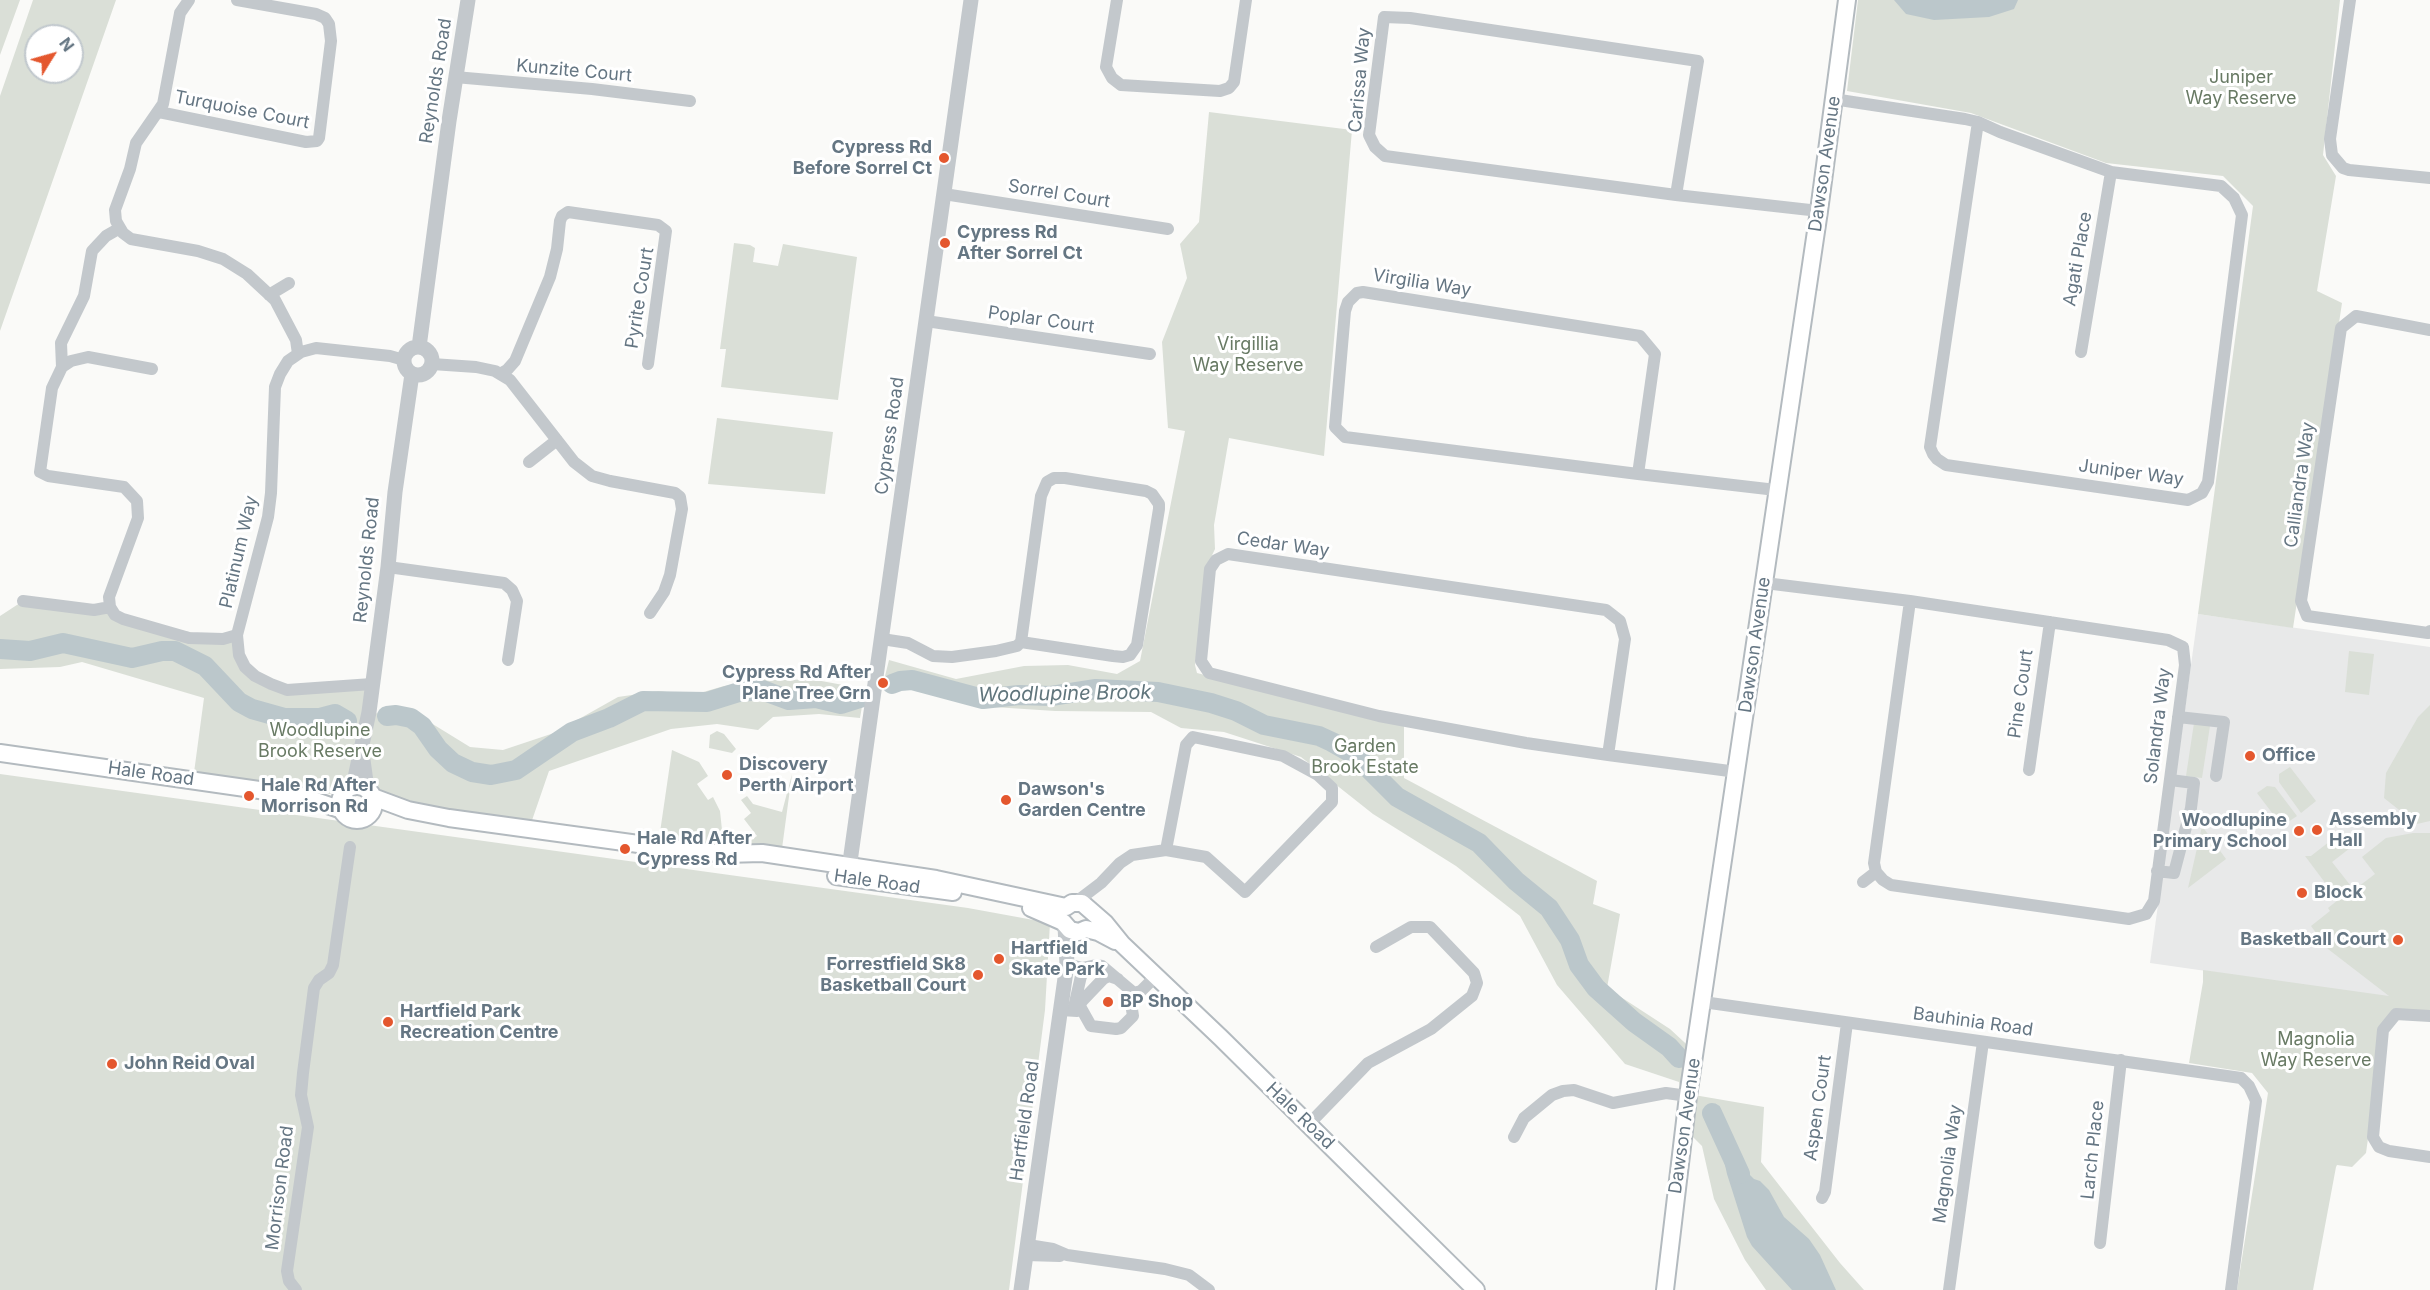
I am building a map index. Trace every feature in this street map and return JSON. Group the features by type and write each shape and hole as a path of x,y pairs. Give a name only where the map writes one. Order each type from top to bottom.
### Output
{"main road":[{"name":"Dawson Avenue","path":"1665,1290 1688,1096 1819,211 1847,0"},
{"name":"Hale Road","path":"0,753 301,796 356,795 408,810 642,844 725,854 762,853 849,872 980,887 1105,923 1122,944 1309,1124 1476,1290"},
{"name":"Hale Road","path":"356,795 352,819 364,819 369,816 408,810"},
{"path":"356,795 374,807 369,816"},
{"path":"1075,913 1090,922 1084,930"},
{"name":"Hale Road","path":"1084,930 1098,932 1122,944"}],"street":[{"name":"Turquoise Court","path":"159,112 306,142 317,141 331,41 329,24 325,18 316,14 237,0"},
{"name":"Reynolds Road","path":"419,347 455,77 468,0"},
{"name":"Cypress Road","path":"849,872 971,0"},
{"path":"1116,0 1106,67 1112,78 1122,85 1220,91 1228,88 1234,82 1246,0"},
{"path":"2350,0 2330,139 2332,155 2343,168 2349,170 2430,178"},
{"path":"185,2 163,104 136,143 130,169 115,210 116,221 120,228 137,242 198,250 223,259 247,274 269,294 285,317 296,340 298,354 316,348 390,356 424,374 432,364"},
{"name":"Carissa Way","path":"1676,195 1698,61 1410,18 1384,17 1369,135 1375,147 1384,156 1676,195 1819,211"},
{"name":"Kunzite Court","path":"455,77 502,83 592,89 690,101"},
{"name":"Juniper Way","path":"1833,99 1978,122 2111,172 2221,186 2234,198 2242,215 2208,482 2202,493 2188,500 1946,465 1933,454 1930,447 1978,122"},
{"name":"Agati Place","path":"2081,352 2111,172"},
{"name":"Sorrel Court","path":"944,194 1168,229"},
{"name":"Pyrite Court","path":"501,374 515,360 550,277 557,249 560,221 562,216 568,212 658,225 666,231 667,238 648,364"},
{"path":"120,228 106,236 92,250 84,296 61,343 62,367 52,388 40,472 48,476 124,488 137,501 138,518 109,597 110,607 116,615 189,638 223,639 237,635"},
{"path":"269,294 289,283"},
{"name":"Virgilia Way","path":"1638,474 1655,354 1640,336 1363,292 1357,293 1348,302 1345,311 1335,427 1345,437 1638,474 1776,490"},
{"name":"Calliandra Way","path":"2430,330 2356,316 2341,328 2301,601 2307,616 2428,633 2430,631"},
{"name":"Poplar Court","path":"926,321 1150,354"},
{"path":"408,367 411,349 419,347 430,355 432,364"},
{"name":"Platinum Way","path":"298,354 288,361 275,387 268,517 237,635 239,655 245,667 255,676 287,690 372,684"},
{"path":"62,367 71,361 88,357 153,369"},
{"path":"432,364 477,367 501,374 510,380 574,462 592,476 675,493 682,501 670,575 664,592 650,614"},
{"name":"Reynolds Road","path":"356,795 388,567 408,367"},
{"path":"529,462 557,440"},
{"path":"882,639 908,643 925,653 940,656 996,651 1017,646 1021,642 1041,495 1047,482 1054,478 1065,478 1146,491 1152,494 1159,504 1159,509 1134,651 1123,657 1021,642"},
{"name":"Cedar Way","path":"1608,755 1625,639 1620,621 1606,610 1228,554 1216,560 1210,569 1202,661 1209,673 1379,716 1526,744 1608,755 1737,772"},
{"path":"388,567 504,583 512,590 517,601 508,660"},
{"name":"Solandra Way","path":"1765,583 2168,640 2182,647 2185,665 2154,901 2146,915 2129,919 1891,885 1876,872"},
{"path":"23,601 94,610 110,607"},
{"path":"1863,882 1876,872 1874,862 1910,602"},
{"name":"Pine Court","path":"2029,770 2050,622"},
{"path":"2178,717 2224,722 2216,776"},
{"path":"1075,913 1120,863 1132,855 1166,850 1206,856 1245,892 1332,802 1332,788 1318,775 1283,756 1193,737 1186,745 1166,850"},
{"path":"2157,871 2174,873 2192,800 2194,783 2170,780"},
{"name":"Morrison Road","path":"296,1290 289,1281 287,1271 308,1127 301,1095 303,1073 314,988 319,980 329,974 333,965 350,847"},
{"name":"Hartfield Road","path":"1021,1290 1071,1008 1068,961 1075,913"},
{"path":"1309,1124 1368,1063 1431,1029 1472,996 1477,983 1474,973 1430,927 1411,927 1376,947"},
{"name":"Hartfield Road","path":"1068,961 1084,930"},
{"path":"1068,961 1076,968 1102,966 1131,992 1141,991"},
{"path":"1071,1008 1081,976 1088,967"},
{"path":"1071,1008 1082,1001 1103,979 1109,976 1118,979"},
{"path":"1071,1008 1091,1026 1121,1028 1133,1016 1131,1003 1156,976"},
{"name":"Bauhinia Road","path":"1703,1002 2238,1077 2249,1086 2256,1101 2231,1290"},
{"path":"2430,1016 2396,1014 2383,1030 2373,1137 2379,1147 2389,1151 2430,1157"},
{"name":"Aspen Court","path":"1822,1198 1847,1023"},
{"name":"Magnolia Way","path":"1949,1290 1983,1042"},
{"name":"Larch Place","path":"2100,1243 2121,1060"},
{"path":"1514,1137 1524,1118 1552,1095 1563,1091 1574,1090 1613,1103 1666,1093 1688,1096"},
{"path":"1027,1250 1054,1257 1067,1255 1165,1269 1189,1275 1209,1290"}],"shaded area":[{"path":"1894,0 2018,0 2014,9 1989,17 1934,20 1906,14"},
{"name":"Woodlupine Primary School","path":"2198,614 2430,647 2430,1003 2150,963"},
{"path":"1734,1150 1749,1174 1769,1190 1784,1217 1809,1239 1820,1255 1836,1290 1792,1290 1752,1246 1747,1237 1723,1156"}],"green space":[{"path":"0,0 20,0 0,55"},
{"path":"33,0 116,0 0,331 0,96 24,26 24,84 84,84 84,24 25,24"},
{"name":"Juniper Way Reserve","path":"1858,0 2340,0 2323,155 2336,176 2317,291 2342,303 2293,628 2198,614 2253,206 2223,176 2106,163 1971,113 1847,91"},
{"path":"1209,112 1352,130 1324,456 1229,438 1214,525 1215,549 1207,566 1195,665 1197,673 1404,726 1404,778 1597,881 1593,904 1620,914 1607,988 1670,1029 1697,1054 1694,1095 1764,1107 1761,1162 1864,1290 1766,1290 1745,1260 1714,1199 1702,1146 1689,1133 1679,1082 1625,1064 1557,985 1520,916 1456,866 1373,814 1301,757 1224,732 1181,728 1151,712 1055,711 978,706 936,695 885,676 889,660 956,679 1024,666 1068,665 1117,674 1140,661 1185,431 1168,428 1162,342 1187,278 1180,244 1199,222"},
{"path":"734,243 755,248 753,262 778,266 783,244 857,257 838,400 721,387 726,349 720,349"},
{"path":"717,418 833,432 825,494 708,484"},
{"name":"Woodlupine Brook Reserve","path":"23,601 115,615 237,643 239,655 271,684 372,684 369,712 431,723 470,747 503,750 554,733 618,697 659,691 693,695 724,686 767,679 816,680 865,689 860,718 819,714 773,717 758,730 717,724 671,729 549,771 529,829 449,818 367,789 347,789 344,793 301,796 193,780 204,698 82,662 60,667 0,669 0,616"},
{"path":"2349,651 2374,654 2369,695 2345,692"},
{"path":"2430,705 2430,821 2417,824 2384,798 2386,773 2418,717"},
{"path":"2194,723 2210,726 2202,778 2186,776"},
{"path":"717,731 724,734 736,749 732,753 709,748 710,735"},
{"path":"672,750 699,762 708,776 697,784 708,800 713,797 720,811 722,830 729,839 737,842 746,843 757,836 744,819 751,813 741,800 747,796 753,804 782,812 792,774 781,856 658,846"},
{"path":"2290,767 2316,801 2301,813 2279,782 2279,774"},
{"path":"0,774 968,908 1050,923 1045,1010 1009,1290 0,1290"},
{"path":"2267,786 2275,787 2297,816 2282,826 2257,793"},
{"path":"2202,826 2226,859 2188,888"},
{"name":"Magnolia Way Reserve","path":"2343,831 2354,845 2332,862 2354,890 2375,874 2362,857 2386,838 2413,833 2430,833 2430,1019 2398,1016 2383,1030 2366,1153 2352,1167 2337,1165 2336,1167 2313,1290 2237,1290 2268,1093 2252,1073 2189,1063 2203,970 2389,996 2328,949 2311,926 2330,911 2328,908 2338,900 2305,856 2311,856"}],"waterway":[{"name":"Woodlupine Brook","path":"0,649 30,651 63,643 132,658 162,651 175,651 205,666 239,702 252,709 284,718 320,718 335,714 347,721"},
{"name":"Woodlupine Brook","path":"892,684 912,680 983,699 1019,695 1051,696 1096,689 1158,692 1211,703 1236,711 1264,725 1319,736 1332,742 1355,755 1397,797 1479,843 1516,881 1549,908 1570,940 1579,965 1596,988 1634,1022 1669,1047 1679,1058"},
{"name":"Woodlupine Brook","path":"387,716 411,718 422,726 438,749 453,763 472,772 491,775 516,770 572,732 609,718 643,701 707,702 739,692 762,690 789,700 816,698 841,704 863,697"},
{"name":"Woodlupine Brook","path":"1712,1113 1740,1174"}],"place":[{"name":"Cypress Rd Before Sorrel Ct","path":"944,158"},
{"name":"Cypress Rd After Sorrel Ct","path":"945,243"},
{"name":"Cypress Rd After Plane Tree Grn","path":"883,683"},
{"name":"Office","path":"2250,756"},
{"name":"Discovery Perth Airport","path":"727,775"},
{"name":"Hale Rd After Morrison Rd","path":"249,796"},
{"name":"Dawson's Garden Centre","path":"1006,800"},
{"name":"Assembly Hall","path":"2317,830"},
{"name":"Woodlupine Primary School","path":"2299,831"},
{"name":"Hale Rd After Cypress Rd","path":"625,849"},
{"name":"Block","path":"2302,893"},
{"name":"Basketball Court","path":"2398,940"},
{"name":"Hartfield Skate Park","path":"999,959"},
{"name":"Forrestfield Sk8 Basketball Court","path":"978,975"},
{"name":"BP Shop","path":"1108,1002"},
{"name":"Hartfield Park Recreation Centre","path":"388,1022"},
{"name":"John Reid Oval","path":"112,1064"}],"park label":[{"name":"Virgillia Way Reserve","path":"1248,355"},
{"name":"Garden Brook Estate","path":"1365,757"}]}
